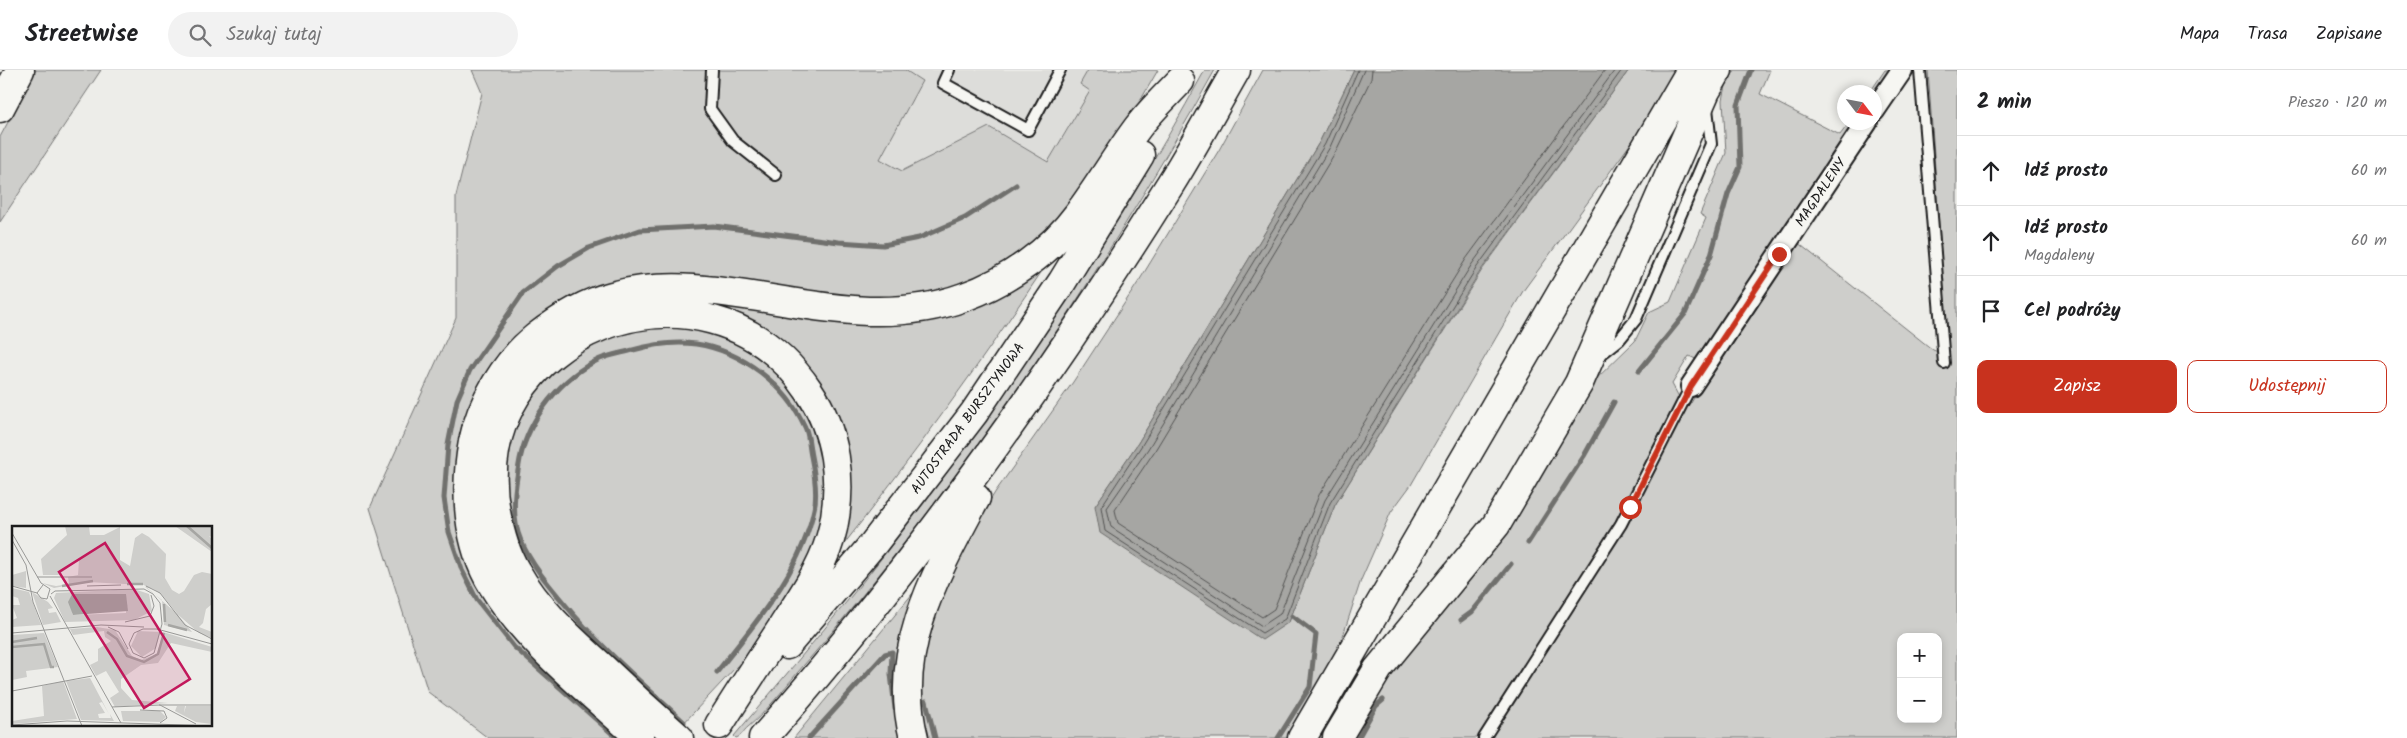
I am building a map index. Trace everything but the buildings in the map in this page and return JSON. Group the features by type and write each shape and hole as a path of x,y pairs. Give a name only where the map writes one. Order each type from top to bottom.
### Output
{"main road":[{"path":"0,108 20,70"},
{"path":"763,738 812,682 914,556 1028,402 1167,190 1236,70"},
{"path":"640,738 556,660 514,616 492,584 476,546 468,498 470,460 483,408 509,364 528,344 565,316 612,296 646,290 710,292 802,306 868,312 913,310 963,297 1010,274 1048,247 1076,217 1139,125 1183,76"},
{"name":"AUTOSTRADA BURSZTYNOWA","path":"713,731 874,543 974,413 1068,273 1136,163 1183,76"},
{"path":"1337,738 1378,669 1496,525 1579,383 1705,77"},
{"path":"1302,738 1705,77"},
{"path":"679,738 572,640 534,600 514,569 500,537 492,494 498,443 514,401 527,382 570,341 604,325 637,315 660,313 705,316 728,324 760,342 776,353 798,374 816,402 827,424 834,449 838,484 833,529 816,573 713,731"},
{"path":"914,738 908,701 908,676 911,650 922,608 952,544 1028,402"}],"street":[{"path":"1882,99 1902,70"},
{"name":"MAGDALENY","path":"1691,386 1862,130"}],"lane":[{"path":"712,70 710,109 733,141 776,175"},
{"path":"949,70 943,83 1028,130 1060,70"},
{"path":"1920,70 1944,363"},
{"path":"1484,738 1621,524 1691,386"}],"shaded area":[{"path":"36,70 101,70 0,222 0,137"},
{"path":"472,70 905,70 922,81 880,159 902,171 989,127 1048,162 1090,91 1080,84 1088,70 1158,70 1136,108 1076,201 1035,242 989,274 915,299 611,286 457,477 625,738 488,738 428,692 370,508 456,318 456,196 482,93"},
{"path":"905,70 1088,70 1080,84 1090,91 1048,162 989,127 902,171 880,159 922,81"},
{"path":"1205,70 1215,70 1123,228 1022,382 969,457 857,602 768,708 736,738 734,736 902,532 996,405 1041,340 1126,207"},
{"path":"1263,70 1354,70 1320,141 1138,443 1095,506 1289,622 1335,505 1482,270 1629,70 1679,70 1658,106 1523,291 1411,485 1391,512 1361,580 1337,654 1287,738 925,738 917,692 936,598 966,539 996,491 1073,382 1139,281 1219,150"},
{"path":"1735,70 1770,70 1760,94 1840,135 1844,130 1855,130 1700,361 1689,356 1672,384 1679,397 1691,403 1797,242 1933,350 1941,353 1941,367 1949,366 1928,70 1957,70 1957,738 1352,738 1384,682 1503,538 1592,383 1635,341 1649,312 1670,302 1706,218 1700,214 1726,153 1723,100 1726,86"},
{"path":"1885,70 1893,70 1882,88 1882,85 1875,85"},
{"path":"1048,256 1050,259 973,371 837,553 846,491 845,466 843,454 819,392 780,347 730,319 674,307 617,313 564,337 521,378 492,438 485,474 486,509 494,543 509,577 523,599 540,619 665,738 653,738 546,638 515,602 496,568 486,542 477,488 479,461 485,435 495,409 510,384 535,353 564,328 598,310 617,304 652,298 710,301 822,318 857,321 874,322 912,318 954,307 974,299 1012,280"},
{"path":"692,327 750,347 807,405 820,440 826,510 813,558 751,651 680,727 538,588 506,520 507,450 519,415 539,385 561,363 586,345 639,328"},
{"path":"922,582 906,738 794,738"},
{"path":"1347,684 1353,688 1324,738 1315,738"}],"water":[{"path":"1354,70 1629,70 1481,270 1335,505 1289,622 1262,640 1100,533 1095,506 1138,443 1320,141"}],"waterway":[{"path":"1639,371 1685,314 1711,255 1728,194 1740,167 1738,105 1751,70"},
{"path":"617,738 514,647 477,600 462,570 449,532 444,498 448,445 457,400 470,370 523,293 558,266 589,248 640,230 714,226 839,242 883,245 919,238 965,218 1016,185"},
{"path":"684,722 621,664 577,618 534,565 521,541 518,531 514,501 516,480 524,444 531,429 539,414 560,388 572,376 600,359 664,344 688,343 713,348 730,354 761,372 786,397 797,412 806,430 816,490 814,509 808,532 799,554 775,596 717,672"},
{"path":"1528,543 1584,456 1614,402"},
{"path":"1461,620 1472,612 1511,564"},
{"path":"1278,738 1310,687 1316,634 1292,616"},
{"path":"809,738 885,654 892,652 891,674 895,709"},
{"path":"1358,738 1376,706 1383,700"},
{"path":"926,701 935,738"}],"route":[{"path":"1630,507 1691,386 1779,254"}]}
